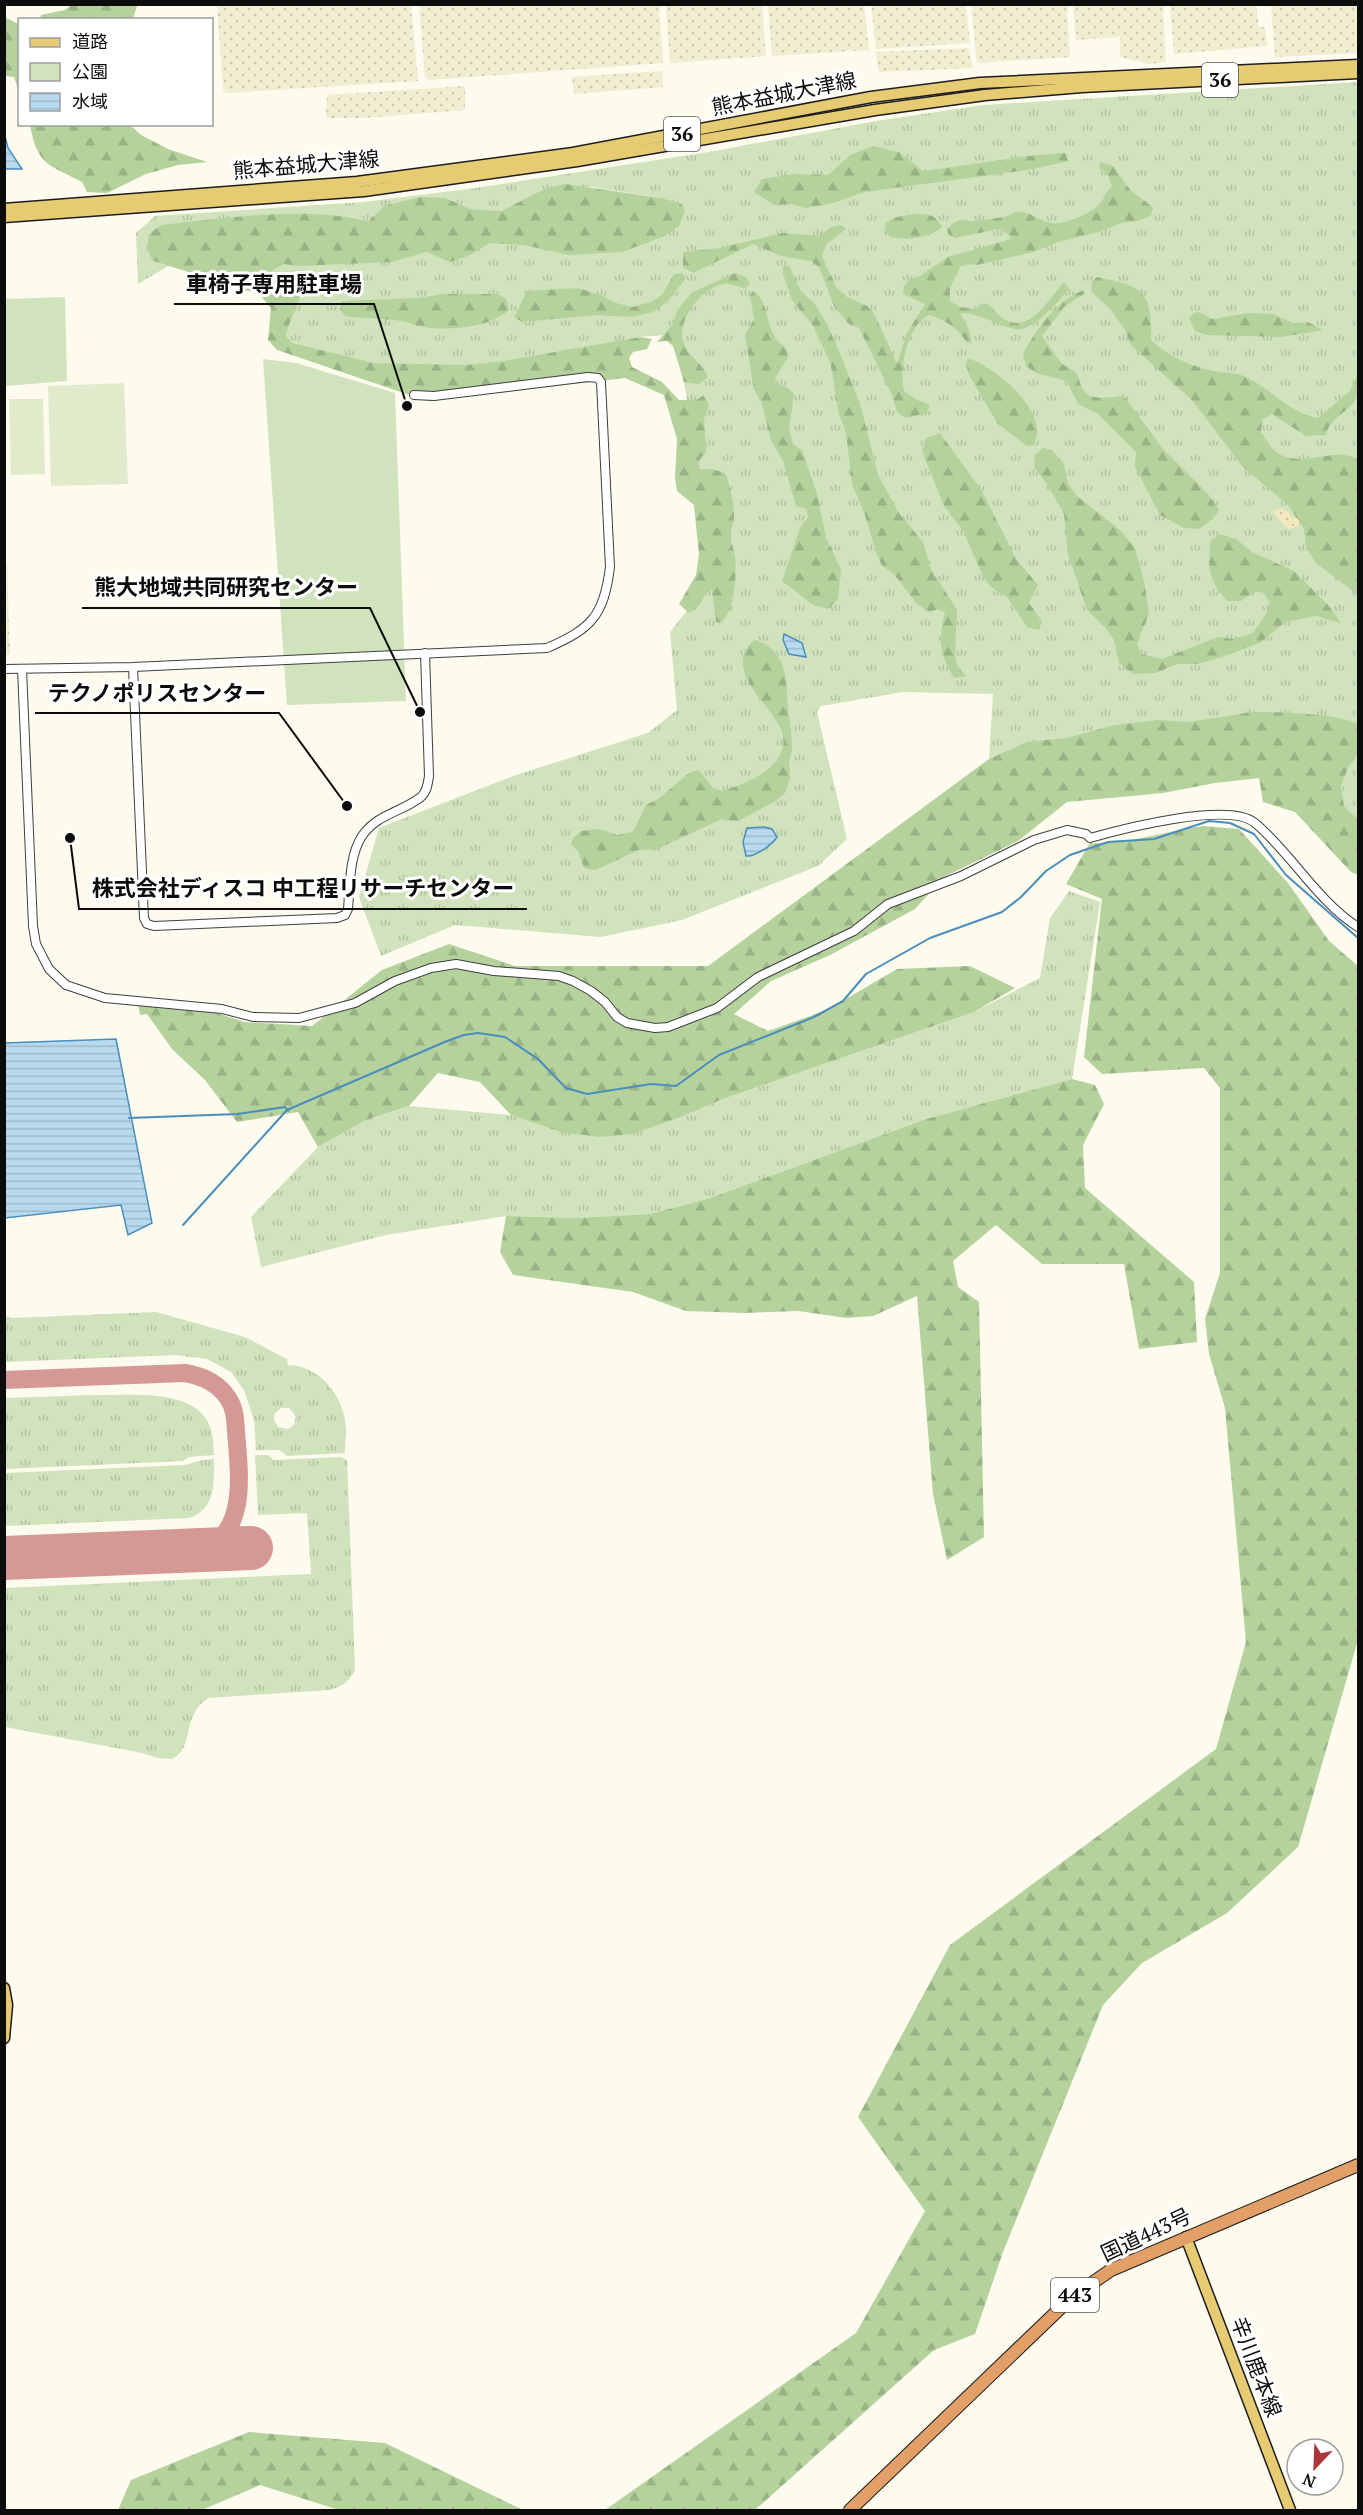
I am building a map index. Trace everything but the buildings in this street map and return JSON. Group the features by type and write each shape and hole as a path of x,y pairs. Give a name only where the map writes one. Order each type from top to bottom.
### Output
{"highway":[{"name":"国道443号","path":"850,2511 1072,2297 1111,2270 1359,2165"}],"main road":[{"name":"熊本益城大津線","path":"4,209 357,182 573,153 871,96 980,82 1359,65"},
{"name":"熊本益城大津線","path":"4,217 364,191 577,161 875,110 985,95 1082,87 1359,73"},
{"path":"4,1988 7,2005 4,2038"},
{"name":"辛川鹿本線","path":"1186,2237 1290,2511"}],"street":[{"path":"4,669 133,667 547,648 574,637 585,628 602,603 608,587 610,567 601,382 598,378 588,376 434,396 414,395"},
{"path":"133,667 144,918 147,924 154,926 303,920 337,918 345,915 348,909 354,855 362,836 375,822 421,797 427,788 429,776 425,653"},
{"path":"22,669 33,926 36,944 49,969 66,985 105,998 222,1009 253,1017 298,1018 355,1003 395,981 431,968 456,964 494,971 559,976 591,991 605,1002 617,1017 627,1023 655,1028 668,1027 717,1008 758,977 854,931 888,904 961,876 1034,840 1068,830 1086,834 1090,838 1137,826 1210,814 1237,816 1255,822 1324,897 1349,921 1359,927"}],"shaded area":[{"path":"217,5 411,5 418,81 227,93 223,90"},
{"path":"419,5 659,5 663,63 430,80 425,77"},
{"path":"666,5 762,5 766,56 670,63"},
{"path":"768,5 864,5 869,50 772,56"},
{"path":"871,5 966,5 970,43 876,49"},
{"path":"971,5 1067,5 1070,57 977,63"},
{"path":"1073,5 1163,5 1166,62 1150,64 1120,57 1120,37 1076,40"},
{"path":"1170,5 1256,5 1259,27 1265,27 1267,46 1174,54"},
{"path":"1271,5 1358,5 1358,53 1275,57"},
{"path":"968,48 973,68 879,72 876,52"},
{"path":"662,71 663,87 574,94 572,77"},
{"path":"465,86 465,110 365,118 326,118 327,95"},
{"path":"4,565 7,565 10,654 5,655"}],"green space":[{"path":"71,4 137,5 133,18 40,18 41,15 65,10"},
{"path":"4,17 18,24 18,89 14,77 5,76"},
{"path":"1358,82 1358,834 1328,826 1340,736 1026,742 989,759 993,694 903,692 821,706 817,712 847,839 818,866 682,920 601,937 455,925 381,956 359,897 379,828 513,776 648,733 677,710 670,632 708,584 717,560 675,334 640,337 422,380 279,343 281,323 256,272 274,251 661,198 591,187 544,189 501,211 471,209 445,198 375,215 370,221 350,217 153,261 168,266 138,284 136,233 155,216 364,202 476,188 709,152 876,121 983,105"},
{"path":"30,126 131,126 141,135 168,149 207,162 178,165 146,174 107,193 87,192 82,182 46,162 36,148"},
{"path":"873,146 899,152 923,171 1066,153 1068,161 1034,169 865,192 830,204 805,208 792,204 774,205 754,192 762,179 794,174 828,175 850,155"},
{"path":"1100,162 1113,166 1131,191 1153,207 1151,215 1139,221 1121,223 1033,252 977,265 961,266 950,288 950,301 960,307 977,309 984,303 987,304 1002,318 1011,322 1020,323 1029,320 1044,307 1062,284 1065,283 1069,289 1036,322 1021,329 960,313 968,327 972,343 967,343 951,325 941,320 929,315 921,320 906,348 903,382 904,391 913,398 930,405 927,413 906,418 897,412 892,395 859,328 848,323 834,306 819,267 811,261 781,256 753,244 693,273 683,267 683,252 719,248 783,233 819,236 831,227 841,225 846,229 826,245 822,256 836,287 847,297 867,306 874,313 896,362 907,333 925,304 903,294 904,286 910,279 920,276 948,257 1011,239 999,229 955,238 949,235 947,230 953,223 1005,217 1016,212 1027,213 1055,224 1077,218 1099,205 1112,187 1108,175 1099,168"},
{"path":"565,184 661,198 682,204 685,211 679,226 665,236 622,252 568,255 524,245 490,243 468,256 450,262 426,252 392,262 297,266 284,264 273,270 272,276 288,284 300,297 286,336 292,343 374,363 466,365 504,361 640,337 652,339 647,349 633,352 629,358 632,367 662,382 679,400 696,400 704,395 709,406 704,418 706,452 699,461 700,469 712,469 725,473 730,489 734,515 731,542 736,572 732,601 721,623 716,622 712,590 697,608 689,613 679,604 696,575 699,554 694,505 677,491 675,478 677,439 664,395 625,378 427,401 277,350 268,340 271,308 261,296 253,292 219,285 198,275 153,261 147,249 149,234 161,225 292,214 318,214 369,221 384,206 420,197 445,198 471,209 501,211 544,189"},
{"path":"916,214 932,216 942,227 931,234 910,238 890,237 885,231 886,222 897,217"},
{"path":"783,266 789,266 801,291 814,303 827,324 861,407 878,475 899,513 923,542 931,569 957,610 955,653 957,665 966,676 954,678 945,661 941,646 941,631 945,613 939,609 929,612 917,604 893,573 882,566 852,484 846,433 838,411 831,364 813,326 792,300 783,274"},
{"path":"682,273 686,278 668,301 653,312 632,317 597,315 522,322 514,317 527,291 578,288 632,307 651,302 662,295 674,274"},
{"path":"735,273 746,277 750,283 746,288 727,284 715,287 699,299 687,316 683,325 684,344 708,377 699,384 684,382 673,346 667,341 657,342 673,324 677,311 691,293"},
{"path":"1097,277 1125,284 1142,294 1150,310 1151,340 1165,351 1197,367 1241,375 1252,380 1287,405 1307,415 1318,418 1350,391 1357,376 1358,365 1358,394 1351,405 1328,428 1326,435 1306,436 1272,414 1262,420 1261,432 1273,449 1285,457 1306,459 1348,455 1358,459 1358,595 1316,563 1306,547 1304,529 1288,505 1242,466 1192,400 1131,345 1125,330 1111,310 1091,291 1092,282"},
{"path":"1084,290 1084,294 1064,307 1042,336 1062,364 1076,372 1088,396 1101,398 1124,396 1163,449 1208,494 1219,510 1213,519 1199,529 1184,528 1160,515 1135,467 1136,452 1098,414 1078,404 1067,381 1036,373 1026,366 1023,354 1041,325 1056,308"},
{"path":"753,291 762,300 778,342 787,349 788,357 775,378 778,385 788,388 794,394 789,429 793,444 802,450 817,494 826,537 841,570 838,599 828,609 813,605 782,581 800,528 808,517 806,509 796,506 783,461 771,440 761,401 754,390 745,335 754,319 750,295"},
{"path":"444,294 497,294 506,298 509,310 479,325 441,329 403,321 345,316 340,309 342,301 417,298"},
{"path":"65,297 67,381 5,386 5,299"},
{"path":"1199,312 1212,319 1248,313 1273,314 1292,323 1308,322 1323,330 1281,337 1206,335 1195,331 1189,318"},
{"path":"968,358 1006,381 1028,406 1035,420 1037,433 1033,445 1027,446 998,424 970,377 966,365"},
{"path":"263,359 296,363 395,393 406,701 287,705"},
{"path":"124,383 128,484 51,486 48,386"},
{"path":"9,399 43,399 45,474 11,475"},
{"path":"940,433 982,491 1016,559 1038,585 1029,603 1042,621 1039,630 1027,627 1007,597 992,588 983,577 964,532 944,506 922,451 926,438"},
{"path":"1043,448 1052,450 1064,464 1068,483 1076,495 1120,530 1135,548 1144,581 1149,613 1137,644 1141,654 1162,659 1218,637 1233,639 1253,633 1266,614 1270,603 1264,593 1254,591 1241,601 1227,601 1216,586 1210,567 1210,541 1220,534 1236,539 1252,552 1294,571 1329,606 1341,623 1316,616 1285,622 1261,642 1234,653 1198,664 1177,664 1155,673 1133,674 1119,663 1114,640 1106,628 1087,610 1068,554 1064,514 1047,484 1034,467 1035,455"},
{"path":"754,640 773,650 783,667 792,751 789,761 790,778 785,793 774,802 738,821 722,819 657,849 639,850 595,870 584,868 578,851 571,844 573,838 581,831 599,829 617,835 633,832 646,805 658,799 689,773 699,770 713,788 723,791 755,778 774,764 783,744 782,732 752,688 743,664 745,652"},
{"path":"1253,712 1322,715 1358,724 1358,754 1348,768 1341,786 1344,806 1358,820 1358,875 1351,872 1295,812 1263,802 1259,778 1215,783 1163,793 1067,802 1018,841 944,877 915,909 830,955 771,981 734,1014 768,1031 827,1010 897,969 970,966 1015,988 974,1012 723,1099 632,1134 600,1137 560,1132 511,1115 480,1082 438,1073 409,1106 366,1120 318,1147 298,1112 237,1122 205,1080 172,1049 147,1014 140,1015 138,1003 213,1012 245,1022 312,1026 382,970 449,944 515,966 708,966 989,759 1026,742 1067,738 1115,725 1158,720 1189,722"},
{"path":"1203,826 1239,829 1288,883 1329,941 1358,966 1358,1640 1298,1847 1227,1913 1142,1963 1103,2005 1003,2252 975,2334 934,2350 755,2510 605,2510 856,2333 925,2211 858,2117 950,1945 1216,1749 1246,1642 1225,1408 1209,1354 1205,1319 1220,1273 1220,1088 1204,1068 1102,1074 1084,1057 1102,899 1066,884 1090,843 1132,840"},
{"path":"1069,891 1100,902 1072,1079 926,1119 710,1198 650,1214 575,1218 506,1216 386,1235 261,1267 251,1217 318,1147 366,1120 409,1106 511,1115 560,1132 681,1117 723,1099 974,1012 1040,978 1050,918"},
{"path":"1072,1079 1095,1085 1104,1104 1083,1145 1085,1188 1194,1282 1197,1342 1139,1349 1124,1264 1042,1264 996,1225 953,1261 958,1287 979,1302 984,1537 947,1560 933,1494 917,1296 873,1316 846,1318 799,1311 744,1313 686,1311 633,1292 513,1275 500,1252 506,1216 575,1218 650,1214 710,1198 926,1119"},
{"path":"156,1312 245,1337 287,1359 288,1365 298,1366 316,1374 331,1388 337,1396 344,1415 345,1453 287,1456 279,1450 256,1450 254,1421 245,1392 231,1372 207,1359 175,1355 5,1362 5,1316 12,1318","holes":["281,1408 289,1408 296,1416 294,1425 288,1429 278,1427 274,1420 275,1413"]},
{"path":"95,1395 160,1396 191,1405 202,1414 210,1427 214,1455 189,1457 183,1461 5,1469 5,1398"},
{"path":"255,1455 268,1455 274,1460 341,1457 347,1460 355,1669 351,1677 342,1685 329,1690 208,1698 194,1714 184,1747 172,1759 157,1758 142,1753 5,1727 5,1588 311,1574 307,1513 258,1515"},
{"path":"214,1459 213,1486 209,1502 198,1514 189,1518 5,1526 5,1473 185,1465"},
{"path":"249,2432 385,2443 523,2510 339,2510 260,2485 202,2510 118,2510 131,2480"}],"sand":[{"path":"1281,508 1289,512 1291,517 1299,519 1299,526 1289,529 1285,527 1273,511"}],"water":[{"path":"5,136 8,148 22,169 5,169"},
{"path":"784,634 802,643 806,657 789,654 783,640"},
{"path":"747,828 772,829 777,837 763,850 746,856 743,842"},
{"path":"116,1039 152,1223 128,1235 121,1205 5,1218 5,1043"}],"waterway":[{"path":"183,1225 287,1110 447,1041 478,1033 505,1037 538,1059 566,1088 587,1094 651,1084 676,1086 719,1055 814,1017 843,1001 866,974 930,938 1002,912 1021,897 1046,871 1070,855 1108,842 1154,839 1209,821 1230,823 1254,834 1286,875 1358,938"},
{"path":"129,1118 238,1114 285,1107 288,1111"}],"taxiway":[{"path":"4,1380 185,1373 204,1378 220,1388 231,1403 234,1414 239,1489 233,1519 226,1531 217,1542 203,1550"}],"runway":[{"path":"4,1558 251,1548"}],"place":[{"name":"車椅子専用駐車場","path":"407,406"},
{"name":"熊大地域共同研究センター","path":"420,712"},
{"name":"テクノポリスセンター","path":"347,806"},
{"name":"株式会社ディスコ 中工程リサーチセンター","path":"70,838"}]}
